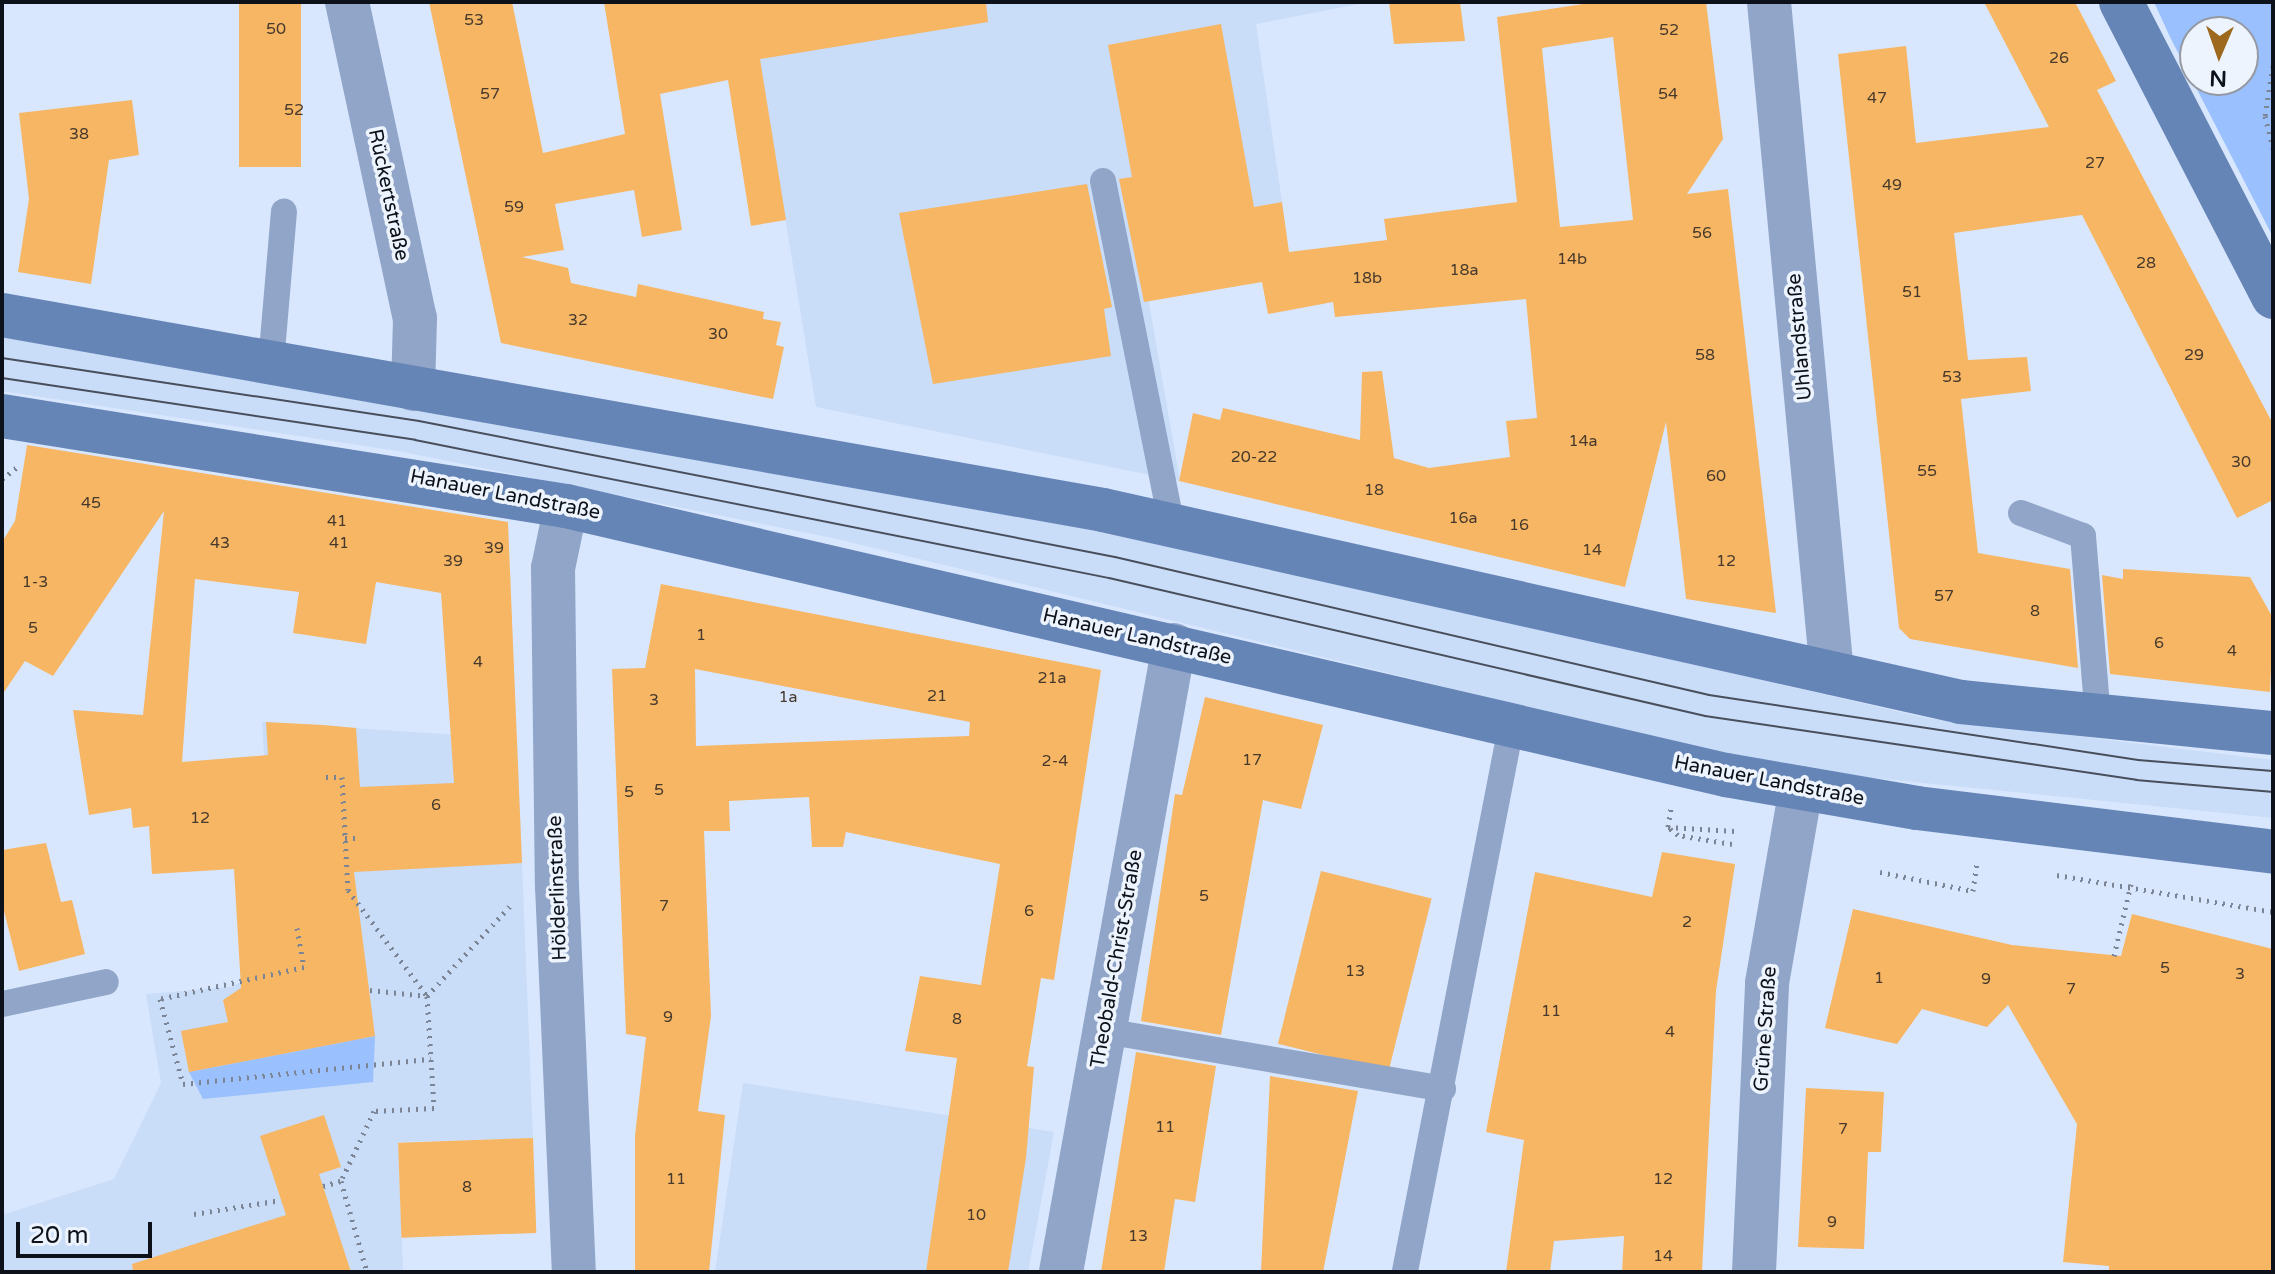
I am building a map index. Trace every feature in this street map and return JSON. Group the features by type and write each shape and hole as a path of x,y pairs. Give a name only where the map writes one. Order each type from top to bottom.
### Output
{"main road":[{"path":"2121,2 2273,297"},
{"path":"2,315 1172,525 1961,702 2098,720 2273,733"},
{"name":"Hanauer Landstraße","path":"6,420 566,506 1174,645 1511,727 1801,788 2273,852"}],"street":[{"name":"Rückertstraße","path":"347,2 415,318 413,389"},
{"name":"Uhlandstraße","path":"1769,2 1832,673"},
{"name":"Hölderlinstraße","path":"566,506 553,568 557,886 574,1272"},
{"name":"Theobald-Christ-Straße","path":"1061,1272 1174,645"},
{"name":"Grüne Straße","path":"1754,1272 1767,983 1801,788"}],"lane":[{"path":"1103,181 1172,525"},
{"path":"271,363 284,212"},
{"path":"2021,513 2083,536 2098,720"},
{"path":"1405,1271 1443,1089 1511,727"},
{"path":"2,1004 106,982"},
{"path":"1105,1031 1443,1089"}],"path":[{"path":"2273,66 2265,116 2273,149"},
{"path":"2,479 23,463"},
{"path":"326,777 342,777 348,890 427,996 434,1108 374,1111 341,1181 367,1272"},
{"path":"1732,844 1678,835 1668,827 1735,831"},
{"path":"345,838 355,838"},
{"path":"1880,872 1973,891 1977,864 1993,866"},
{"path":"2039,872 2131,884 2273,912"},
{"path":"2114,956 2131,884"},
{"path":"427,996 526,888 557,886"},
{"path":"297,928 304,967 160,999 183,1084 431,1059"},
{"path":"370,990 427,996"},
{"path":"323,1186 341,1181"},
{"path":"194,1214 281,1200"}],"shaded area":[{"path":"750,2 1370,2 1256,24 1282,202 1136,228 1180,481 816,407"},
{"path":"2154,2 2273,2 2273,237 2200,96 2259,96 2259,16 2179,16 2179,54"},
{"path":"2,333 1099,527 1926,718 2273,760 2273,818 1864,777 1729,756 837,539 398,451 2,391"},
{"path":"262,722 517,739 533,1138 398,1142 403,1272 2,1272 2,1215 114,1179 161,1083 146,994 231,987 277,962"},
{"path":"375,1036 373,1082 203,1099 189,1072"},
{"path":"743,1083 1054,1132 1028,1272 715,1272"}],"building":[{"path":"239,2 301,2 301,167 239,167"},
{"path":"429,2 512,2 543,153 625,134 604,2 986,2 988,22 760,59 786,220 751,226 728,80 660,94 682,230 642,237 634,190 555,204 564,250 522,257 568,268 571,283 636,297 638,284 764,312 763,319 781,322 776,345 784,347 773,399 501,343"},
{"path":"1389,2 1460,2 1465,41 1394,44"},
{"path":"1596,2 1706,2 1723,139 1687,194 1728,189 1776,613 1686,599 1666,422 1625,587 1179,481 1193,413 1220,420 1223,408 1360,440 1362,372 1382,371 1394,458 1429,468 1510,457 1506,421 1537,418 1526,299 1335,317 1333,302 1268,314 1262,282 1144,302 1119,179 1132,177 1108,45 1221,24 1254,207 1282,202 1289,252 1387,240 1384,219 1517,202 1497,17","holes":["1613,37 1633,220 1560,227 1542,48"]},
{"path":"1984,2 2075,2 2116,81 2097,90 2273,424 2273,500 2237,518 2082,215 1954,233 1968,360 2027,357 2031,391 1961,399 1978,553 2070,569 2078,668 1910,639 1899,628 1838,54 1906,46 1916,143 2049,127"},
{"path":"132,100 139,155 109,160 91,284 18,272 29,199 19,113"},
{"path":"1087,184 1112,307 1104,309 1111,356 933,384 899,213"},
{"path":"27,445 508,522 522,863 354,872 375,1036 189,1072 181,1031 228,1022 223,1000 241,988 234,869 152,874 149,826 133,828 131,808 89,815 73,710 143,715 164,511 53,676 25,661 2,695 2,542 15,521","holes":["195,579 299,592 293,633 366,644 376,582 441,593 454,783 360,787 356,728 323,725 266,722 268,755 182,762"]},
{"path":"2123,569 2250,577 2273,618 2270,692 2110,674 2102,575 2123,579"},
{"path":"661,584 1101,670 1054,980 1041,978 1027,1066 1034,1067 1026,1158 1008,1272 926,1272 957,1058 905,1051 920,976 981,985 1000,864 846,832 843,847 812,847 809,797 729,801 730,831 704,831 711,1016 698,1111 725,1115 709,1272 635,1272 635,1136 646,1037 626,1034 612,669 645,668","holes":["695,669 970,722 969,736 696,746"]},
{"path":"1205,697 1323,725 1301,809 1263,800 1221,1035 1141,1021 1175,794 1182,795"},
{"path":"46,843 61,902 72,900 85,954 19,971 2,903 2,850"},
{"path":"1662,852 1735,864 1716,991 1702,1272 1622,1272 1624,1236 1554,1241 1550,1272 1506,1272 1524,1140 1486,1132 1535,872 1652,897"},
{"path":"1321,871 1432,899 1389,1071 1278,1044"},
{"path":"1853,909 2012,945 2121,956 2132,914 2273,949 2273,1272 2109,1272 2109,1266 2063,1262 2077,1124 2008,1005 1987,1027 1922,1009 1897,1044 1825,1028"},
{"path":"1136,1052 1216,1066 1195,1202 1175,1199 1164,1272 1101,1272"},
{"path":"1270,1076 1358,1091 1323,1272 1261,1272"},
{"path":"1806,1088 1884,1092 1881,1152 1868,1152 1864,1249 1798,1247"},
{"path":"324,1115 341,1167 319,1174 351,1272 133,1272 132,1264 286,1215 260,1136"},
{"path":"533,1138 536,1233 401,1238 398,1143"}],"tram line":[{"path":"2,358 419,421 1115,557 1709,695 2138,760 2273,771"},
{"path":"2,378 415,440 1109,578 1705,716 2136,780 2273,792"}]}
